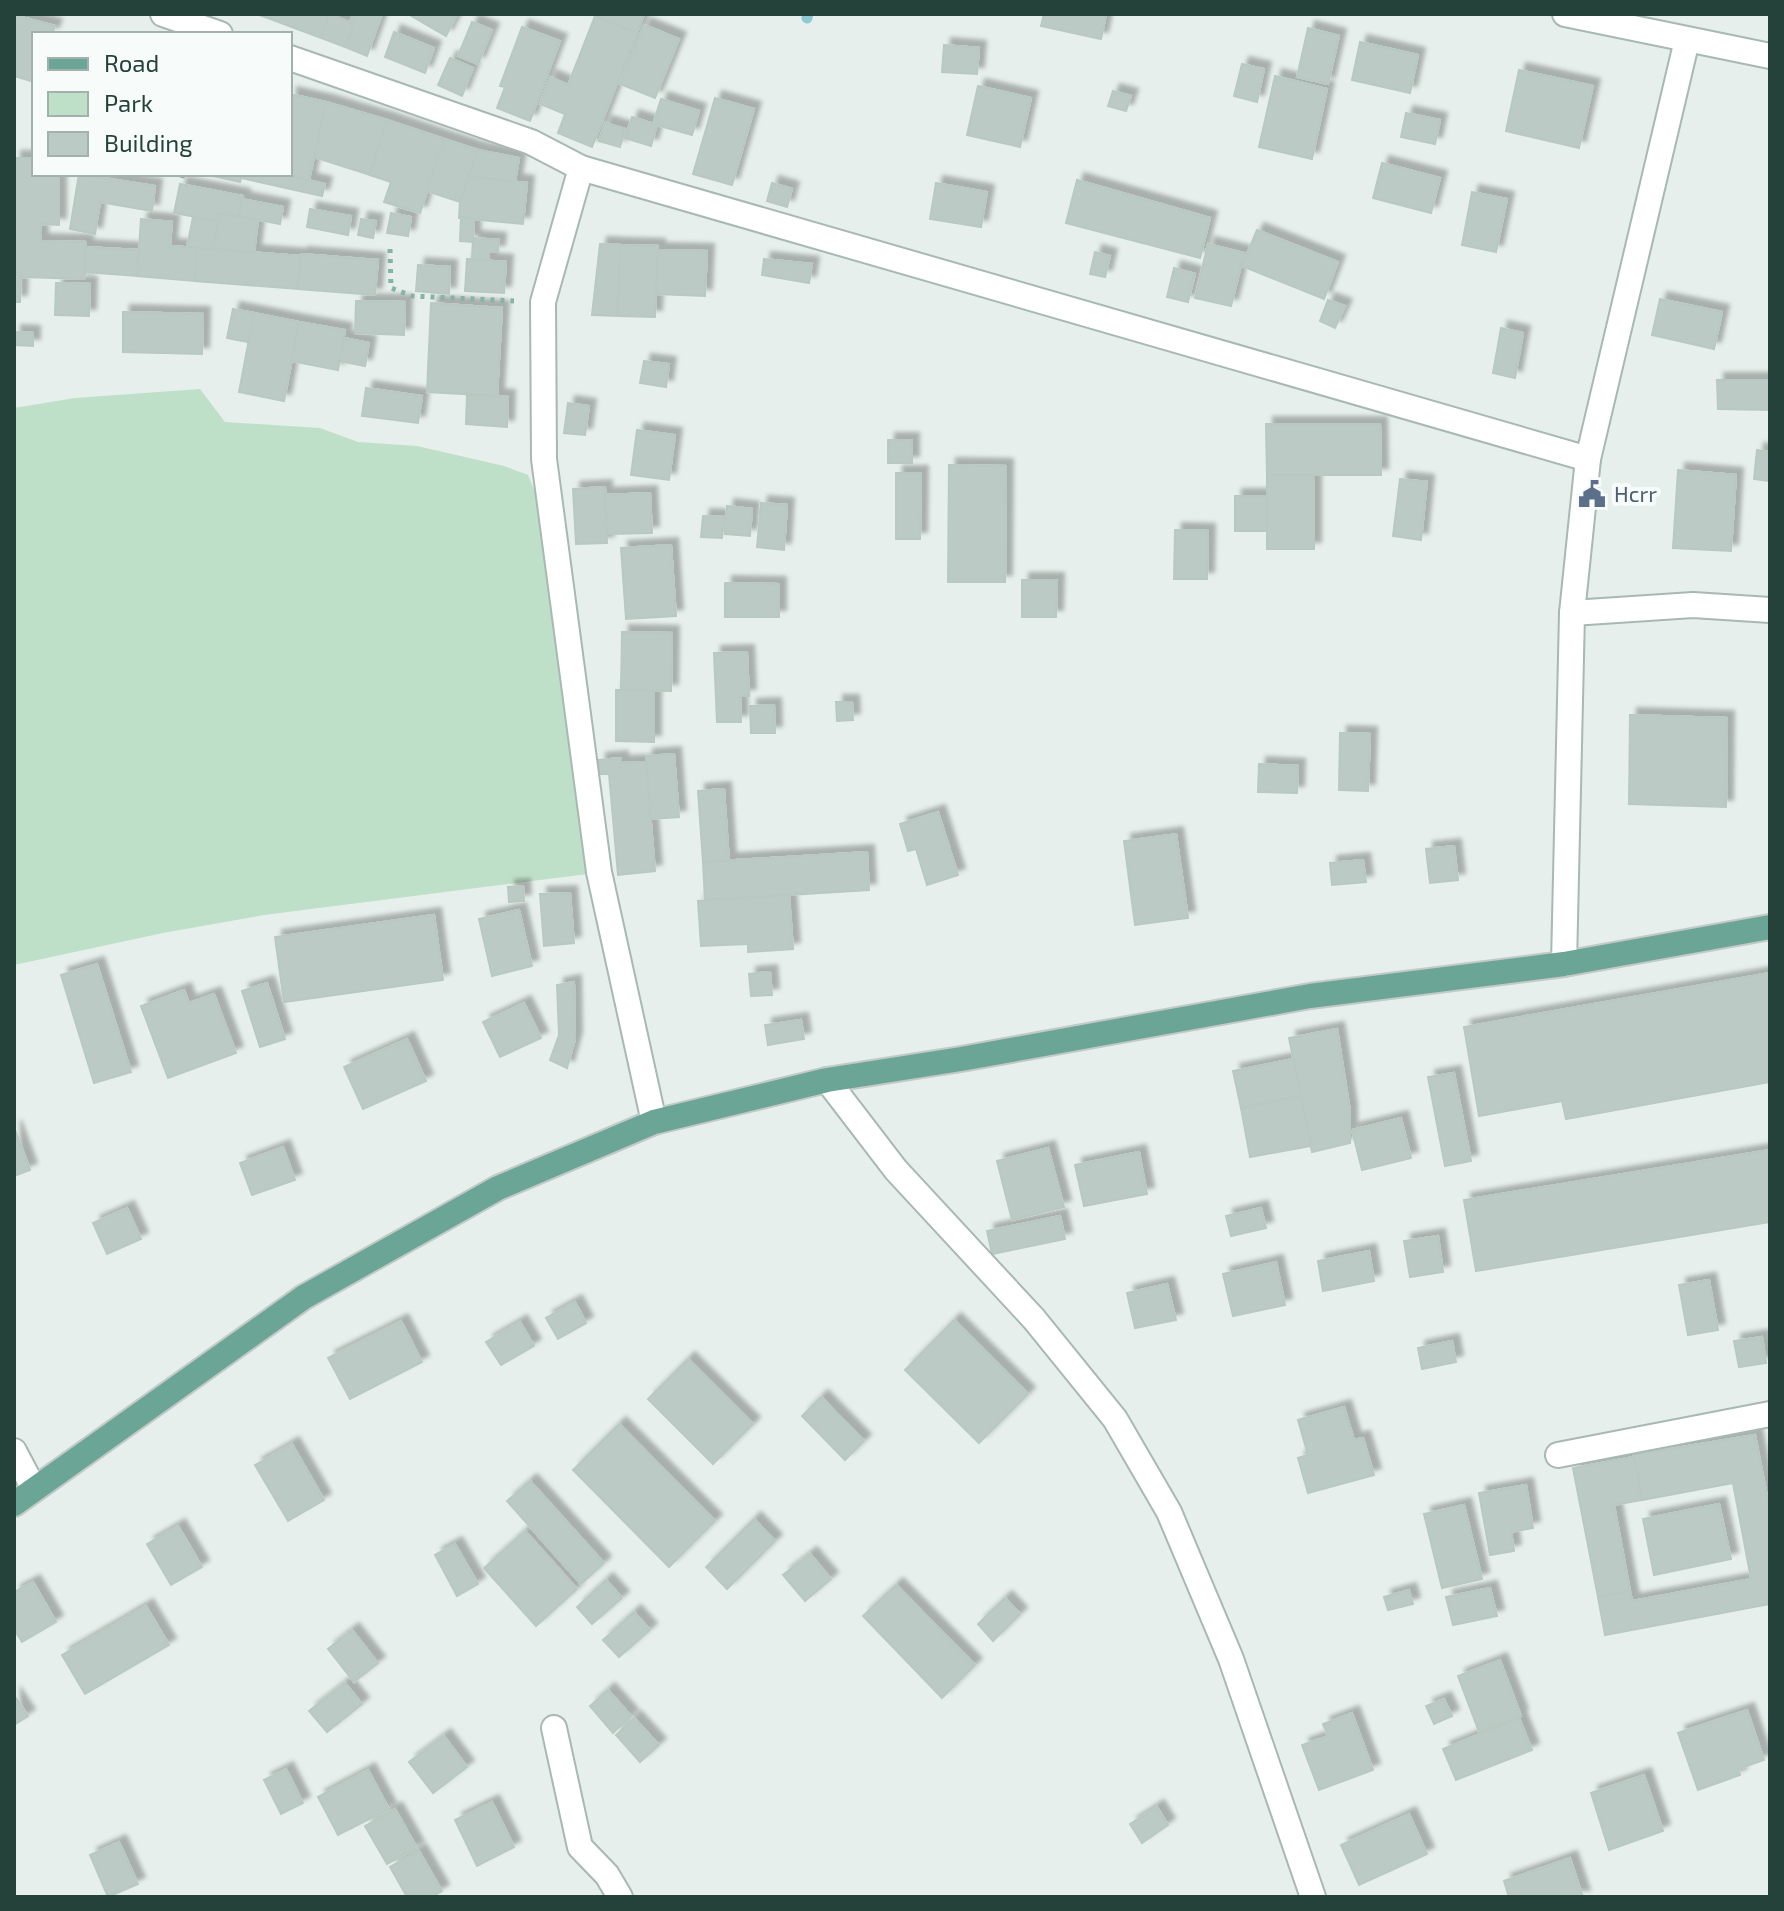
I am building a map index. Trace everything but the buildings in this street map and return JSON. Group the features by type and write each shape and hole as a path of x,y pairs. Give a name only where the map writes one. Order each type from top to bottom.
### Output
{"main road":[{"path":"14,1504 304,1297 498,1188 654,1122 827,1080 1310,996 1564,964 1770,927"}],"street":[{"path":"163,14 214,32"},
{"path":"1565,14 1770,56"},
{"path":"1564,964 1572,613 1588,459 1687,40"},
{"path":"292,59 531,142 581,168 1588,459"},
{"path":"581,168 543,302 544,459 599,872 654,1122"},
{"path":"1572,613 1693,605 1770,610"},
{"path":"827,1080 896,1170 1034,1319 1115,1419 1169,1512 1231,1659 1313,1897"},
{"path":"1558,1455 1770,1414"},
{"path":"14,1451 34,1489"},
{"path":"554,1728 580,1847 607,1875 620,1897"}],"path":[{"path":"390,249 391,288 412,296 543,302"}],"green space":[{"path":"200,389 225,422 320,428 358,442 417,446 504,466 528,475 538,499 588,874 264,915 14,965 14,408 75,398"}],"waterway":[{"path":"807,18 808,14"}],"place":[{"name":"Hcrr","path":"1592,494"}]}
